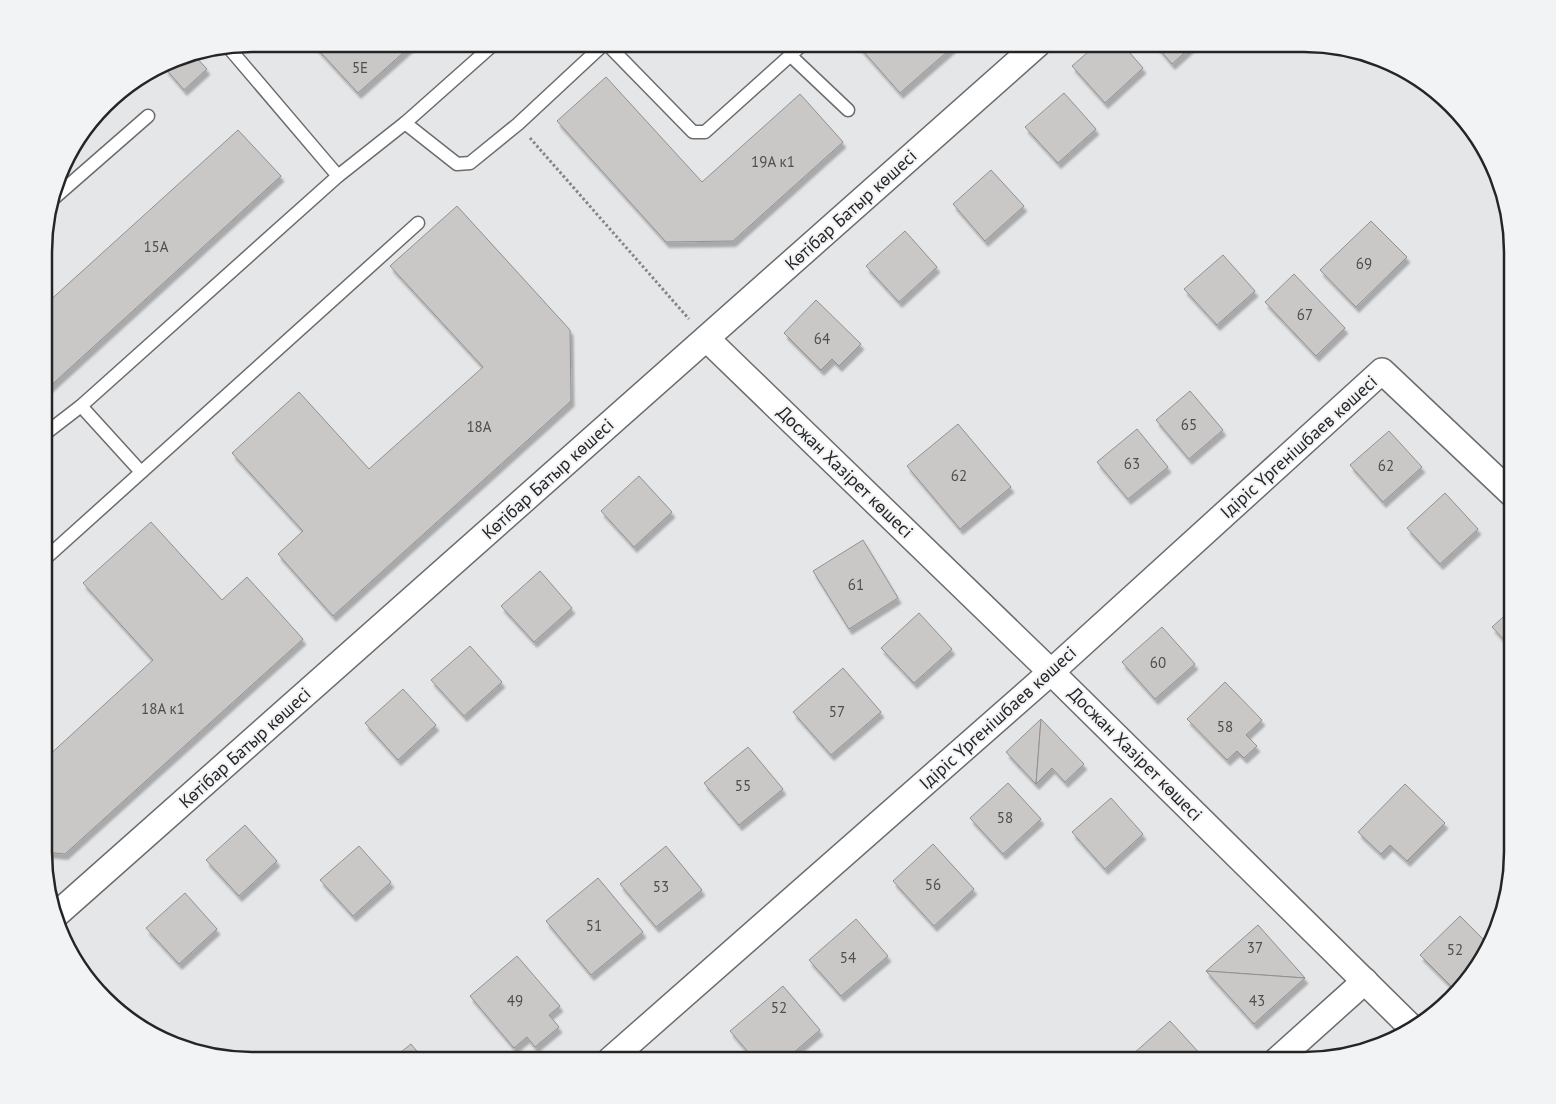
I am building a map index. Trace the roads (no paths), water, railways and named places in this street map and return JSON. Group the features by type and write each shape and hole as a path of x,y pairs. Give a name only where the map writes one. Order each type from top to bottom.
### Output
{"street":[{"name":"Көтібар Батыр көшесі","path":"61,911 1029,52"},
{"name":"Досжан Хазірет көшесі","path":"707,339 1051,672 1406,1023"},
{"name":"Ідіріс Үргенішбаев көшесі","path":"619,1052 1051,672 1382,371 1504,486"},
{"path":"1286,1052 1365,982"}],"lane":[{"path":"52,428 81,406 338,176 405,123 485,52"},
{"path":"405,123 458,164 470,163 518,124 597,52"},
{"path":"614,52 693,132 704,132 795,52"},
{"path":"234,53 338,176"},
{"path":"791,56 848,110"},
{"path":"62,192 148,116"},
{"path":"52,553 418,223"},
{"path":"81,406 141,472"}]}
